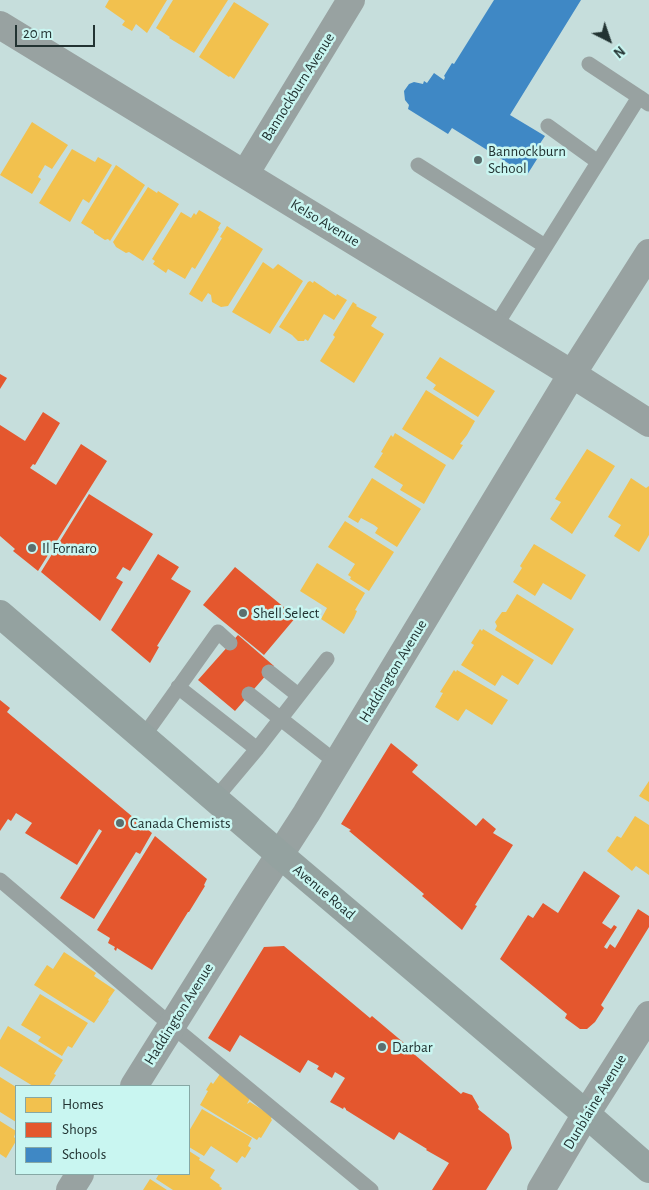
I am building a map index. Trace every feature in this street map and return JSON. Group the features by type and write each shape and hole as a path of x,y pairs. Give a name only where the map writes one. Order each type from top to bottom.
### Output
{"main road":[{"name":"Avenue Road","path":"0,614 649,1169"}],"street":[{"name":"Bannockburn Avenue","path":"245,174 351,0"},
{"name":"Kelso Avenue","path":"0,25 572,374 649,423"},
{"name":"Haddington Avenue","path":"135,1085 306,814 572,374 649,253"},
{"name":"Dunblaine Avenue","path":"541,1190 586,1114 649,1015"},
{"path":"70,1190 79,1175"}],"lane":[{"path":"495,327 598,162 644,100 589,64"},
{"path":"548,126 598,162"},
{"path":"418,165 545,246"},
{"path":"143,737 178,687 207,659 218,632 230,642"},
{"path":"215,799 327,659"},
{"path":"269,672 298,695"},
{"path":"178,687 257,748"},
{"path":"249,694 337,763"},
{"path":"0,880 171,1025 371,1190"}],"building: Homes":[{"path":"109,0 167,0 147,33 136,24 132,31 122,25 125,21 105,7"},
{"path":"173,0 228,0 194,53 156,28"},
{"path":"234,2 269,24 234,79 199,57"},
{"path":"32,122 68,145 52,169 45,165 38,177 41,179 32,194 0,175"},
{"path":"72,149 95,162 98,157 112,165 89,203 83,199 70,222 39,203"},
{"path":"116,165 145,185 110,241 108,239 105,240 81,223"},
{"path":"148,187 179,204 143,261 129,252 126,253 116,247 113,242"},
{"path":"199,210 221,223 219,229 195,269 192,267 185,279 168,269 166,273 153,264 155,261 152,259 181,212 191,218"},
{"path":"227,226 263,249 228,306 221,307 212,302 211,295 208,293 202,302 189,294"},
{"path":"263,262 273,269 278,264 303,281 270,334 232,312"},
{"path":"310,281 313,283 314,281 336,296 337,294 347,300 334,320 324,314 308,341 305,339 304,341 298,341 279,327"},
{"path":"353,302 356,306 377,317 371,326 384,334 354,383 320,361"},
{"path":"440,357 495,391 478,417 433,389 436,385 426,378"},
{"path":"426,390 475,421 460,444 463,445 453,460 402,429"},
{"path":"395,433 446,465 424,504 400,490 403,485 374,467 391,435 393,437"},
{"path":"587,449 615,466 572,534 550,519 561,502 555,499"},
{"path":"372,478 421,509 397,547 375,533 378,528 374,525 361,518 358,523 348,517"},
{"path":"631,478 646,488 649,486 649,535 639,552 614,536 621,525 608,517"},
{"path":"345,521 394,552 369,591 350,579 351,577 348,575 355,564 328,547"},
{"path":"534,544 586,575 571,600 543,583 535,596 513,582 522,568 520,566"},
{"path":"317,563 365,593 355,610 357,611 354,618 344,634 321,619 327,608 300,591"},
{"path":"517,594 574,629 552,665 495,630 497,626 495,622 502,612 506,612"},
{"path":"480,629 534,660 518,685 502,675 495,686 461,665 474,645 471,643"},
{"path":"454,670 508,700 492,725 466,709 458,721 435,707 443,693 440,692"},
{"path":"649,781 649,802 639,796"},
{"path":"635,816 649,825 649,875 636,866 632,871 607,851 617,836 621,838"},
{"path":"64,952 96,973 94,976 115,990 94,1023 34,985 47,965 53,969"},
{"path":"40,994 88,1023 72,1048 68,1046 62,1056 38,1041 41,1037 21,1025"},
{"path":"8,1026 63,1060 50,1085 31,1085 0,1066 0,1040"},
{"path":"220,1074 251,1096 247,1104 250,1102 272,1116 272,1120 261,1138 259,1137 257,1140 200,1105 211,1082 213,1084"},
{"path":"0,1077 15,1086 15,1121 0,1112"},
{"path":"202,1109 252,1138 248,1146 251,1148 245,1158 242,1156 237,1163 211,1146 204,1156 190,1148 190,1129"},
{"path":"0,1121 15,1130 15,1143 6,1158 0,1154"},
{"path":"190,1152 215,1170 210,1178 222,1188 221,1190 173,1190 156,1179 158,1175 190,1175"},
{"path":"150,1179 167,1190 143,1190"}],"building: Shops":[{"path":"0,374 7,378 0,389"},
{"path":"43,412 60,423 35,465 33,464 30,468 56,485 81,444 107,461 38,571 13,551 15,549 0,536 0,425 25,441"},
{"path":"89,494 153,534 130,571 123,567 116,578 123,582 100,621 41,572"},
{"path":"158,554 179,567 171,579 191,591 157,646 159,647 150,663 111,630"},
{"path":"235,567 296,617 264,655 203,605"},
{"path":"238,635 274,666 235,711 198,680"},
{"path":"0,700 10,708 7,712 152,833 140,854 136,852 94,919 60,898 102,831 99,829 77,865 25,833 32,823 16,813 11,821 8,819 0,831"},
{"path":"391,743 418,765 412,772 476,826 483,818 496,829 493,833 513,845 475,905 477,906 462,930 422,896 424,894 349,831 351,830 341,824"},
{"path":"155,836 207,879 205,886 152,970 117,948 116,951 115,947 108,943 110,938 97,930"},
{"path":"584,871 620,896 602,923 611,929 614,925 617,927 604,947 607,949 610,944 615,948 638,909 649,916 649,927 601,1005 604,1008 595,1022 587,1029 580,1029 565,1018 567,1014 500,959 528,915 533,918 543,903 558,913"},
{"path":"284,946 370,1018 372,1016 461,1094 463,1092 472,1095 479,1107 478,1109 509,1134 512,1148 486,1190 432,1190 449,1163 399,1132 394,1140 344,1107 343,1109 330,1102 345,1078 335,1072 332,1078 317,1069 319,1066 308,1060 300,1073 240,1035 230,1052 208,1038 264,947"}],"building: Schools":[{"path":"494,0 581,0 510,115 545,136 539,145 544,148 527,175 452,128 448,134 408,109 409,105 405,100 404,91 409,84 414,82 423,84 424,81 427,83 434,73 444,80 444,76 452,63 454,64"}],"place":[{"name":"Bannockburn School","path":"478,160"},
{"name":"Il Fornaro","path":"32,548"},
{"name":"Shell Select","path":"243,613"},
{"name":"Canada Chemists","path":"120,823"},
{"name":"Darbar","path":"382,1047"}]}
